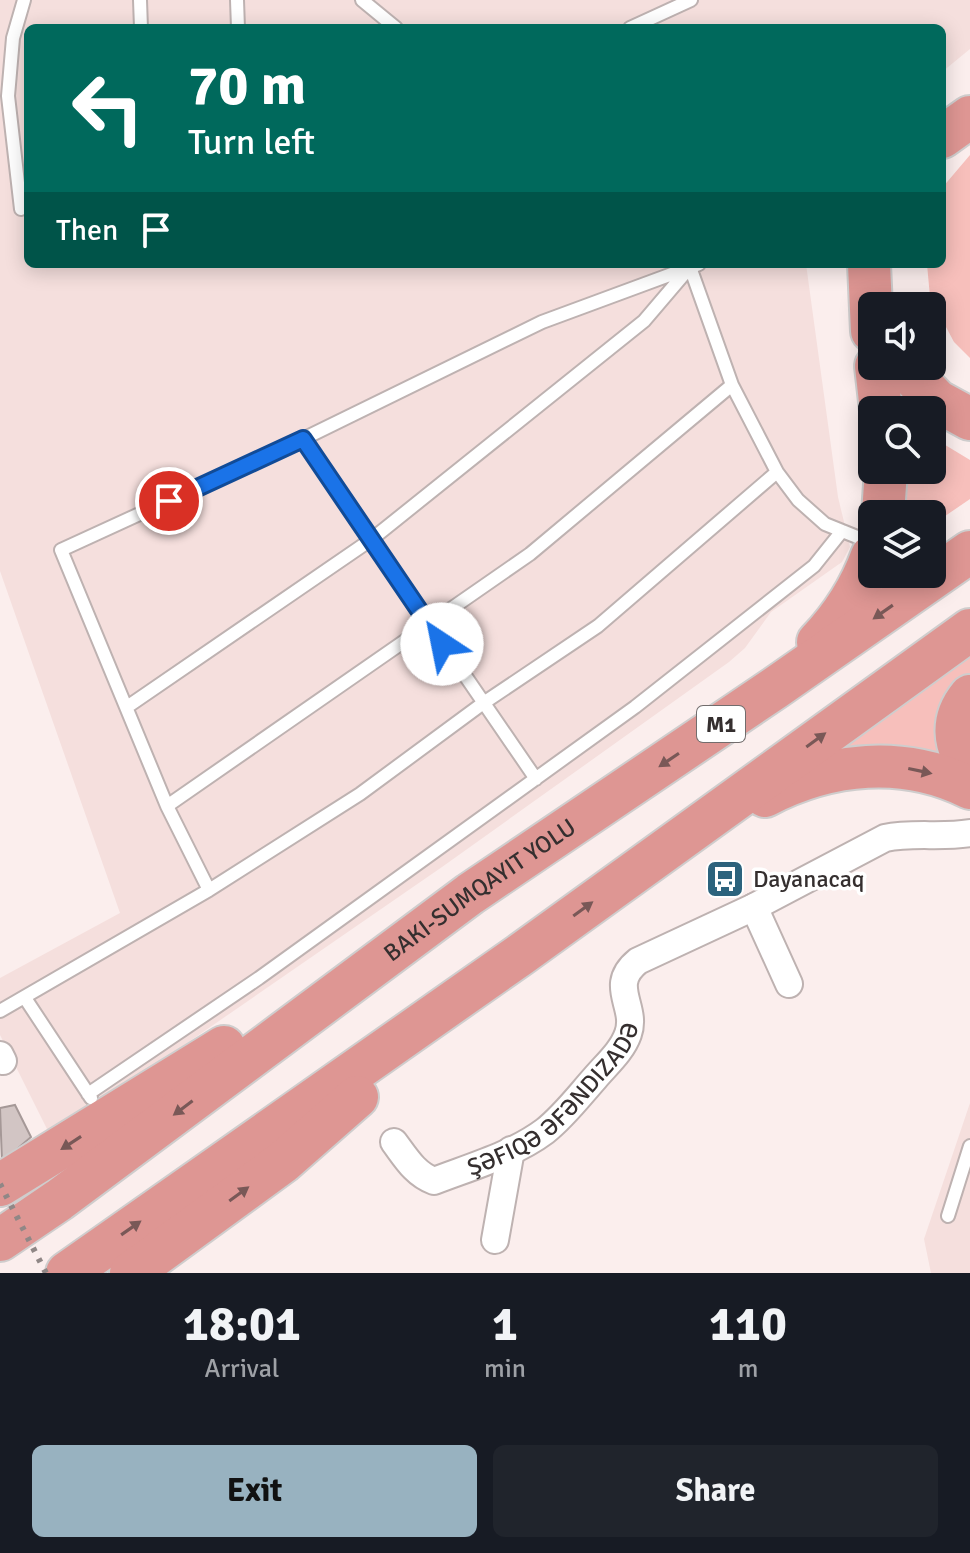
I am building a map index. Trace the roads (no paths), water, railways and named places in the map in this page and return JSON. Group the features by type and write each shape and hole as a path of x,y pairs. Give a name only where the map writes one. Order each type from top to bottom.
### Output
{"highway":[{"path":"946,134 970,117"},
{"path":"869,268 870,292"},
{"path":"917,380 937,401 970,419"},
{"path":"775,688 832,627 863,582 857,544"},
{"name":"M1","path":"0,1240 59,1200 470,894 970,552"},
{"path":"67,1273 520,955 970,630"},
{"path":"970,696 959,714 956,728 957,744 970,768"},
{"path":"665,849 772,793 838,770 883,765 909,768 970,788"},
{"path":"0,1185 97,1107 470,894"},
{"path":"131,1273 283,1162 520,955"}],"street":[{"name":"ŞƏFIQƏ ƏFƏNDIZADƏ","path":"394,1142 413,1168 434,1181 511,1150 544,1131 617,1053 629,1033 630,1022 624,976 638,961 754,907 885,838 904,834 953,836 970,833"},
{"path":"754,907 789,984"},
{"path":"495,1240 511,1150"}],"lane":[{"path":"21,209 8,96 13,38 24,0"},
{"path":"140,0 141,24"},
{"path":"237,0 238,24"},
{"path":"362,0 391,24"},
{"path":"639,24 691,0"},
{"path":"209,890 167,806 61,550 303,439 542,322 686,268"},
{"path":"127,707 372,539 623,339 664,300 691,268"},
{"path":"695,268 732,385 777,472 811,513 857,544"},
{"path":"167,806 530,554 732,385"},
{"path":"303,439 536,779"},
{"path":"0,1011 209,890 360,794 482,704 598,626 777,472"},
{"path":"25,998 97,1107 259,978 635,707 803,574 857,544"},
{"path":"948,1216 970,1146"}],"railway":[{"path":"0,1184 46,1273"}],"place":[{"name":"Dayanacaq","path":"725,879"}]}
